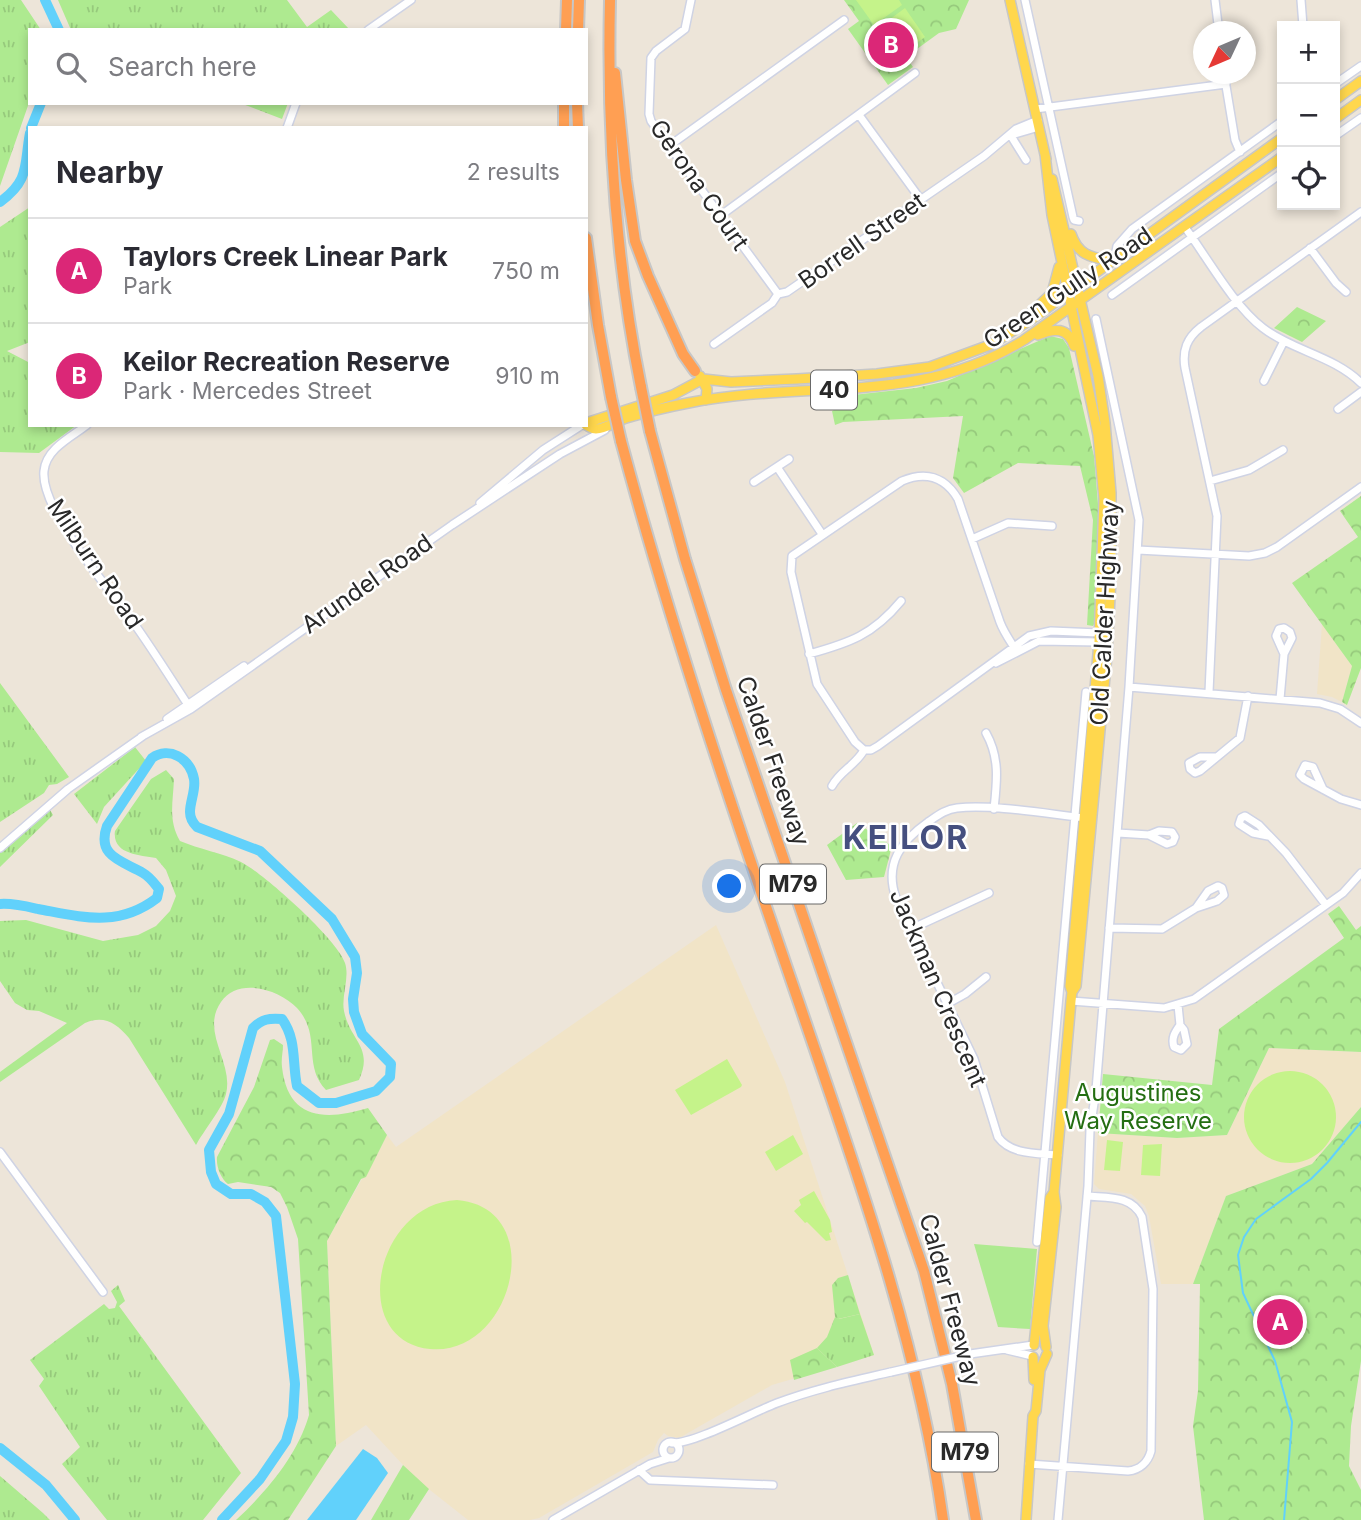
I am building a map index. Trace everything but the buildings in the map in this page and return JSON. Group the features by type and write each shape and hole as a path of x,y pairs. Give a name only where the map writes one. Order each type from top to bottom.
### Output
{"highway":[{"path":"566,28 567,0"},
{"path":"578,28 579,0"},
{"path":"610,0 619,112 635,240 683,354 699,375"},
{"name":"Calder Freeway","path":"610,0 608,99 613,188 623,284 650,431 684,559 726,690 928,1283 953,1384 976,1520"},
{"path":"564,105 564,126"},
{"path":"577,105 578,126"},
{"name":"Calder Freeway","path":"588,252 611,397 621,441 678,643 878,1236 910,1349 929,1441 941,1520"}],"main road":[{"name":"Old Calder Highway","path":"1010,0 1098,376 1110,469 1112,552 1102,638 1076,986 1072,997 1054,1192 1050,1198 1034,1345"},
{"path":"1340,96 1361,80"},
{"path":"1340,115 1361,100"},
{"name":"Green Gully Road","path":"699,375 731,382 877,374 930,367 982,348 1010,334 1277,142"},
{"name":"Old Calder Highway","path":"1045,154 1052,215 1098,435 1104,499 1102,638"},
{"name":"Green Gully Road","path":"668,407 750,394 860,388 921,381 962,370 1013,347 1277,161"},
{"path":"1060,207 1080,251 1087,256 1112,259"},
{"path":"1010,334 1052,293 1058,276 1060,256"},
{"path":"1013,347 1052,330 1063,331 1070,336 1098,435"},
{"path":"588,424 680,392 699,375 707,389 706,400"},
{"path":"588,426 600,428 668,407"},
{"name":"Old Calder Highway","path":"1033,1416 1036,1411 1040,1370 1047,1351 1043,1326 1057,1199 1054,1192"},
{"path":"1041,1343 1047,1351 1041,1359 1032,1356 1034,1345 1041,1343"},
{"name":"Old Calder Highway","path":"1026,1520 1035,1374 1032,1356"}],"street":[{"path":"371,28 411,0"},
{"name":"Gerona Court","path":"691,0 685,29 656,51 650,62 649,117 778,293"},
{"path":"1025,0 1073,217 1079,221"},
{"path":"1214,0 1217,21"},
{"path":"1301,0 1303,21"},
{"path":"669,146 844,20"},
{"path":"1340,78 1358,68 1361,80"},
{"path":"720,216 915,73"},
{"path":"1035,109 1226,84 1235,140 1240,152"},
{"path":"288,126 295,105"},
{"path":"859,114 921,200"},
{"path":"1340,133 1361,118"},
{"name":"Borrell Street","path":"714,344 772,303 778,293 788,292 1011,136 1038,124"},
{"path":"1112,259 1124,236 1277,125"},
{"path":"1011,136 1026,160"},
{"path":"1112,295 1277,177"},
{"path":"1209,692 1217,516 1185,368 1184,352 1194,332 1361,212"},
{"path":"1184,226 1237,300 1263,328 1284,341 1336,365 1361,383"},
{"path":"1310,248 1346,292"},
{"path":"1058,1520 1118,833 1138,551 1139,514 1096,319"},
{"path":"1264,382 1284,341"},
{"path":"1338,409 1361,392"},
{"name":"Green Gully Road","path":"600,432 668,407"},
{"name":"Milburn Road","path":"84,427 48,458 44,472 49,498 74,541 147,642 189,706"},
{"name":"Arundel Road","path":"452,526 542,452 582,427"},
{"name":"Arundel Road","path":"0,848 68,789 141,737 452,526 565,451 600,432"},
{"path":"1210,481 1249,470 1283,450"},
{"path":"754,482 789,459"},
{"path":"777,467 822,534"},
{"path":"868,750 855,742 817,684 790,565 797,550 902,481 925,475 938,478 954,491 1000,622 1015,649"},
{"path":"1138,551 1249,556 1269,551 1361,487"},
{"path":"972,539 1008,523 1052,526"},
{"path":"809,654 854,640 891,613 901,601"},
{"path":"832,786 840,774 868,750 1015,649 1043,640 1102,638"},
{"path":"1280,699 1284,654"},
{"path":"1129,687 1209,692 1329,705 1347,712 1361,723"},
{"path":"1037,1242 1086,692"},
{"path":"1216,757 1240,738 1248,696"},
{"path":"986,733 998,767 994,809"},
{"path":"1323,789 1341,799 1361,805"},
{"name":"Jackman Crescent","path":"1058,1155 1010,1149 998,1137 974,1059 896,898 892,865 900,847 915,831 945,811 955,808 994,809 1088,819"},
{"path":"1118,833 1149,835"},
{"path":"1268,836 1286,853 1326,905"},
{"path":"1072,997 1103,1004 1164,1008 1194,999 1343,893 1361,873"},
{"path":"911,929 989,893"},
{"path":"1110,928 1162,929 1196,908"},
{"path":"947,1004 986,978"},
{"path":"1178,1005 1180,1025"},
{"path":"0,1152 103,1292"},
{"path":"1029,1464 1133,1470 1148,1460 1152,1444 1153,1289 1142,1217 1137,1209 1125,1200 1087,1196"},
{"path":"645,1467 665,1445 696,1438 792,1398 891,1371 970,1354 1034,1345"},
{"path":"1000,1349 1032,1356"},
{"path":"553,1520 645,1467 674,1458 696,1438"},
{"path":"672,1443 677,1446 678,1452"},
{"path":"663,1450 669,1458"},
{"path":"645,1467 647,1480 773,1485"}],"shaded area":[{"path":"1322,624 1352,666 1342,702 1317,694"},
{"path":"716,925 785,1082 874,1355 772,1385 679,1438 664,1433 653,1452 539,1518 530,1520 468,1520 416,1479 366,1425 336,1446 327,1241 387,1135 396,1147"},
{"path":"1269,1048 1361,1052 1361,1107 1312,1164 1226,1196 1193,1284 1161,1284 1145,1206 1131,1194 1099,1189 1094,1184 1098,1133 1177,1138 1227,1135"}],"green space":[{"path":"0,0 21,0 40,28 28,28 28,105 0,186"},
{"path":"58,0 287,0 307,27 331,10 348,28 70,28"},
{"path":"844,0 969,0 956,29 939,33 906,57 913,67 888,85 848,29 859,21"},
{"path":"856,0 899,0 902,5 874,25"},
{"path":"905,8 925,37 897,57 877,29"},
{"path":"245,105 287,105 282,119"},
{"path":"28,208 28,343 7,351 28,362 28,427 74,427 39,453 0,452 0,227"},
{"path":"1297,307 1326,321 1302,342 1274,328"},
{"path":"1050,336 1063,339 1069,348 1094,456 1098,504 1098,617 1093,626 1087,625 1093,520 1080,466 1018,463 964,493 953,478 963,416 843,422 835,425 832,411 846,404 853,395 916,388 947,381"},
{"path":"1361,496 1361,668 1347,705 1342,702 1352,666 1292,583 1358,537 1340,511"},
{"path":"0,683 69,777 49,785 44,793 0,822"},
{"path":"135,747 146,761 104,807 97,824 74,794"},
{"path":"166,770 174,779 173,818 180,841 234,859 251,869 299,908 339,953 346,969 344,1011 364,1060 359,1080 326,1090 315,1070 309,1029 297,1008 280,996 259,988 228,994 216,1013 214,1025 226,1070 226,1094 196,1145 129,1038 119,1028 104,1020 85,1023 0,1082 0,1072 67,1023 39,1011 27,1010 15,1003 0,981 0,921 26,920 103,941 138,935 156,926 170,911 176,896 166,870 156,858 122,849 115,839 115,831 151,779"},
{"path":"50,810 53,815 0,867 0,853"},
{"path":"857,823 892,846 884,877 846,880 827,845"},
{"name":"Augustines Way Reserve","path":"1339,906 1356,930 1361,926 1361,1052 1269,1048 1227,1135 1177,1138 1098,1133 1103,1074 1212,1085 1219,1029 1344,938 1328,914"},
{"path":"274,1039 283,1045 282,1064 286,1085 292,1098 301,1107 323,1115 337,1115 368,1108 387,1135 366,1177 361,1179 327,1241 336,1446 288,1520 236,1520 280,1472 297,1445 309,1415 298,1239 287,1207 280,1193 271,1187 238,1182 228,1184 221,1176 217,1161 254,1087 270,1040"},
{"path":"727,1059 741,1087 691,1115 675,1090"},
{"path":"1290,1071 1307,1075 1322,1085 1332,1100 1336,1117 1332,1134 1322,1149 1307,1159 1290,1163 1273,1159 1258,1149 1248,1134 1244,1117 1248,1100 1258,1085 1273,1075"},
{"path":"1361,1107 1361,1361 1351,1426 1349,1466 1361,1490 1361,1520 1204,1520 1193,1426 1198,1391 1200,1284 1193,1284 1226,1196 1312,1164"},
{"path":"793,1135 803,1154 776,1171 765,1152"},
{"path":"1107,1140 1123,1142 1120,1171 1104,1170"},
{"path":"1162,1144 1160,1176 1141,1175 1143,1145"},
{"path":"814,1191 830,1220 831,1240 826,1241 794,1211 801,1205 799,1200"},
{"path":"457,1200 486,1209 504,1228 511,1253 510,1280 500,1307 482,1330 459,1345 430,1349 404,1340 388,1323 381,1299 382,1273 390,1247 406,1224 429,1207"},
{"path":"974,1244 1037,1249 1030,1329 998,1327"},
{"path":"848,1275 860,1314 838,1319 835,1317 832,1285 838,1278"},
{"path":"118,1285 125,1301 119,1306 241,1473 203,1520 107,1520 62,1464 80,1447 39,1386 44,1379 30,1360 104,1304 109,1309 115,1308 117,1302 111,1291"},
{"path":"860,1314 874,1355 837,1367 817,1348 827,1337 835,1317 839,1319"},
{"path":"817,1348 837,1367 794,1380 790,1360"},
{"path":"403,1465 429,1489 409,1520 371,1520"},
{"path":"0,1476 43,1513 50,1520 0,1520"}],"water":[{"path":"363,1449 377,1458 388,1473 356,1520 307,1520"}],"waterway":[{"path":"45,0 58,28"},
{"path":"32,126 40,105"},
{"path":"0,202 21,179 28,148"},
{"path":"0,904 99,918 128,914 157,898 159,889 154,882 113,857 105,845 105,836 107,826 152,758 165,753 172,754 183,760 192,772 194,791 190,814 197,827 260,851 332,919 355,957 357,973 354,1012 362,1034 391,1064 390,1077 376,1091 336,1103 319,1103 297,1086 292,1043 282,1019 263,1021 253,1028 229,1114 209,1150 211,1172 216,1184 231,1194 251,1194 265,1202 276,1216 295,1384 293,1417 286,1441 260,1479 222,1520"},
{"path":"1284,1520 1292,1422 1275,1361 1243,1293 1238,1255 1244,1237 1256,1219 1311,1179 1361,1122"},
{"path":"0,1448 46,1485 75,1520"}],"place":[{"name":"Keilor Recreation Reserve","path":"891,45"},
{"name":"Taylors Creek Linear Park","path":"1280,1322"}],"district":[{"name":"KEILOR","path":"906,838"}]}
